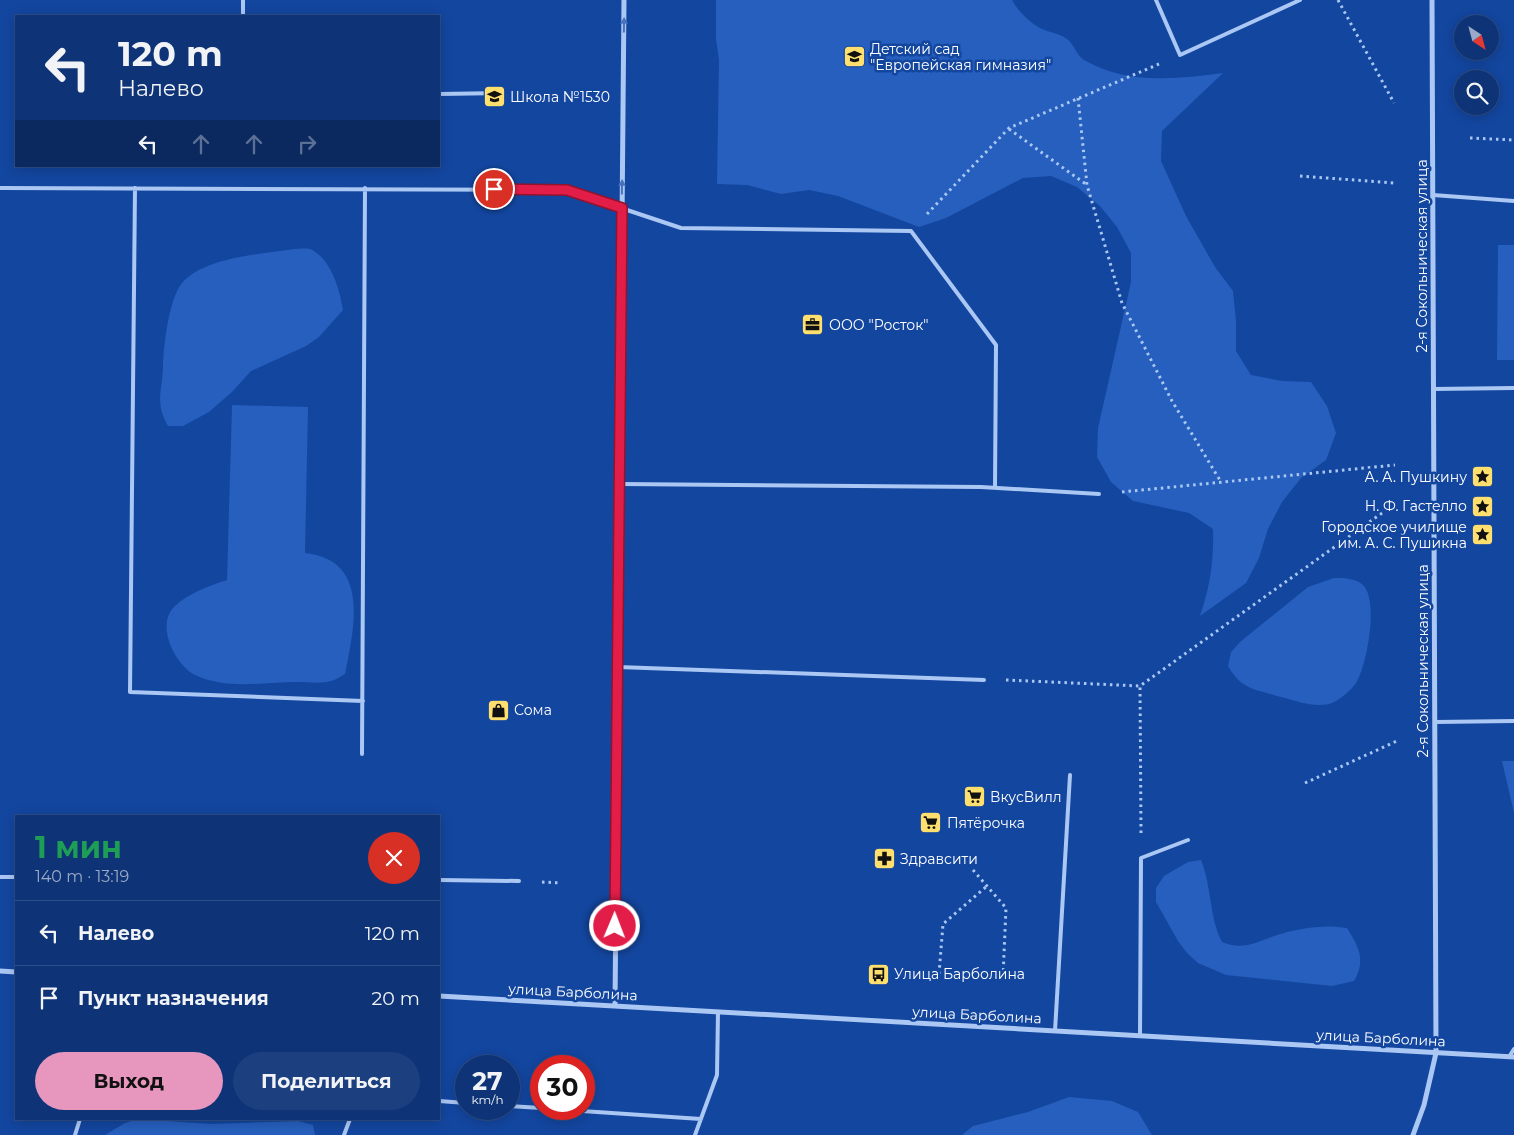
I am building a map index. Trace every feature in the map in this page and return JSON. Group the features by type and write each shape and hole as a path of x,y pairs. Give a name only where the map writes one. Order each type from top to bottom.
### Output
{"street":[{"path":"615,1006 624,0"},
{"name":"2-я Сокольническая улица","path":"1413,1135 1424,1105 1436,1053 1432,0"},
{"path":"0,971 15,972"},
{"name":"улица Барболина","path":"440,996 1511,1057"}],"lane":[{"path":"243,0 243,15"},
{"path":"1156,0 1180,55 1300,0"},
{"path":"440,94 503,93"},
{"path":"0,188 567,190 681,228 911,231 996,345 995,488"},
{"path":"135,188 130,692 363,701"},
{"path":"362,754 365,188"},
{"path":"1432,195 1514,201"},
{"path":"1433,389 1514,388"},
{"path":"620,484 995,488 1099,494"},
{"path":"618,667 984,680"},
{"path":"1435,722 1514,721"},
{"path":"1055,1031 1070,775"},
{"path":"1140,1035 1141,858 1188,840"},
{"path":"0,877 15,877"},
{"path":"440,880 520,881"},
{"path":"695,1135 718,1075 718,1012"},
{"path":"1511,1057 1514,1049"},
{"path":"440,1101 455,1102"},
{"path":"595,1112 701,1119"},
{"path":"75,1135 80,1120"},
{"path":"344,1135 350,1120"}],"path":[{"path":"1338,0 1394,103"},
{"path":"911,231 1009,128 1180,55"},
{"path":"1078,98 1087,185 1122,303 1172,401 1221,482"},
{"path":"1009,128 1087,185"},
{"path":"1470,138 1514,140"},
{"path":"1300,176 1394,183"},
{"path":"1099,494 1395,465"},
{"path":"984,680 1140,686 1396,502"},
{"path":"1140,686 1141,858"},
{"path":"1306,783 1397,742"},
{"path":"973,870 1006,908 1002,978"},
{"path":"939,974 943,924 986,886"}],"shaded area":[{"path":"716,0 1012,0 1029,21 1042,29 1064,37 1081,58 1101,68 1135,77 1152,78 1223,73 1162,131 1161,161 1186,216 1215,267 1233,291 1236,351 1251,375 1282,381 1311,382 1327,406 1336,433 1326,460 1301,478 1282,502 1268,529 1259,558 1246,583 1200,616 1211,573 1213,529 1189,513 1133,501 1111,482 1097,457 1098,428 1131,282 1131,253 1117,227 1100,206 1077,187 1051,176 1023,178 946,218 919,227 838,196 809,190 781,194 747,185 717,184 719,60 716,39"},
{"path":"1498,245 1514,245 1514,360 1497,360"},
{"path":"294,249 310,249 324,260 337,284 343,310 319,337 306,346 251,371 232,392 209,412 183,426 168,426 161,410 160,395 168,322 177,290 192,274 204,267 234,258"},
{"path":"232,405 308,407 305,553 326,558 340,568 349,582 353,599 352,637 345,674 333,680 319,683 232,684 207,680 188,670 175,655 170,645 167,624 169,615 174,607 192,594 227,580"},
{"path":"1334,578 1349,579 1363,585 1368,593 1370,604 1370,633 1364,663 1360,675 1352,688 1344,696 1330,704 1315,705 1299,702 1243,684 1228,666 1231,652 1240,642 1308,587"},
{"path":"1502,761 1514,761 1514,813"},
{"path":"1201,860 1205,870 1215,922 1222,942 1230,945 1244,946 1303,929 1329,926 1347,928 1360,954 1360,967 1354,981 1332,986 1226,975 1198,963 1178,941 1156,902 1156,888 1164,876 1188,862"},
{"path":"1069,1097 1112,1101 1138,1112 1152,1135 962,1135 973,1126 1028,1112"},
{"path":"135,1120 211,1124 298,1121 313,1125 315,1135 105,1135 125,1123"}],"place":[{"name":"Детский сад \"Европейская гимназия\"","path":"854,57"},
{"name":"Школа №1530","path":"494,97"},
{"name":"ООО \"Росток\"","path":"813,325"},
{"name":"А. А. Пушкину","path":"1483,477"},
{"name":"Н. Ф. Гастелло","path":"1483,506"},
{"name":"Городское училище им. А. С. Пушикна","path":"1483,535"},
{"name":"Сома","path":"498,710"},
{"name":"ВкусВилл","path":"974,797"},
{"name":"Пятёрочка","path":"931,823"},
{"name":"Здравсити","path":"884,859"},
{"name":"Улица Барболина","path":"878,974"}],"route":[{"path":"494,189 567,190 622,208 615,926"}]}
